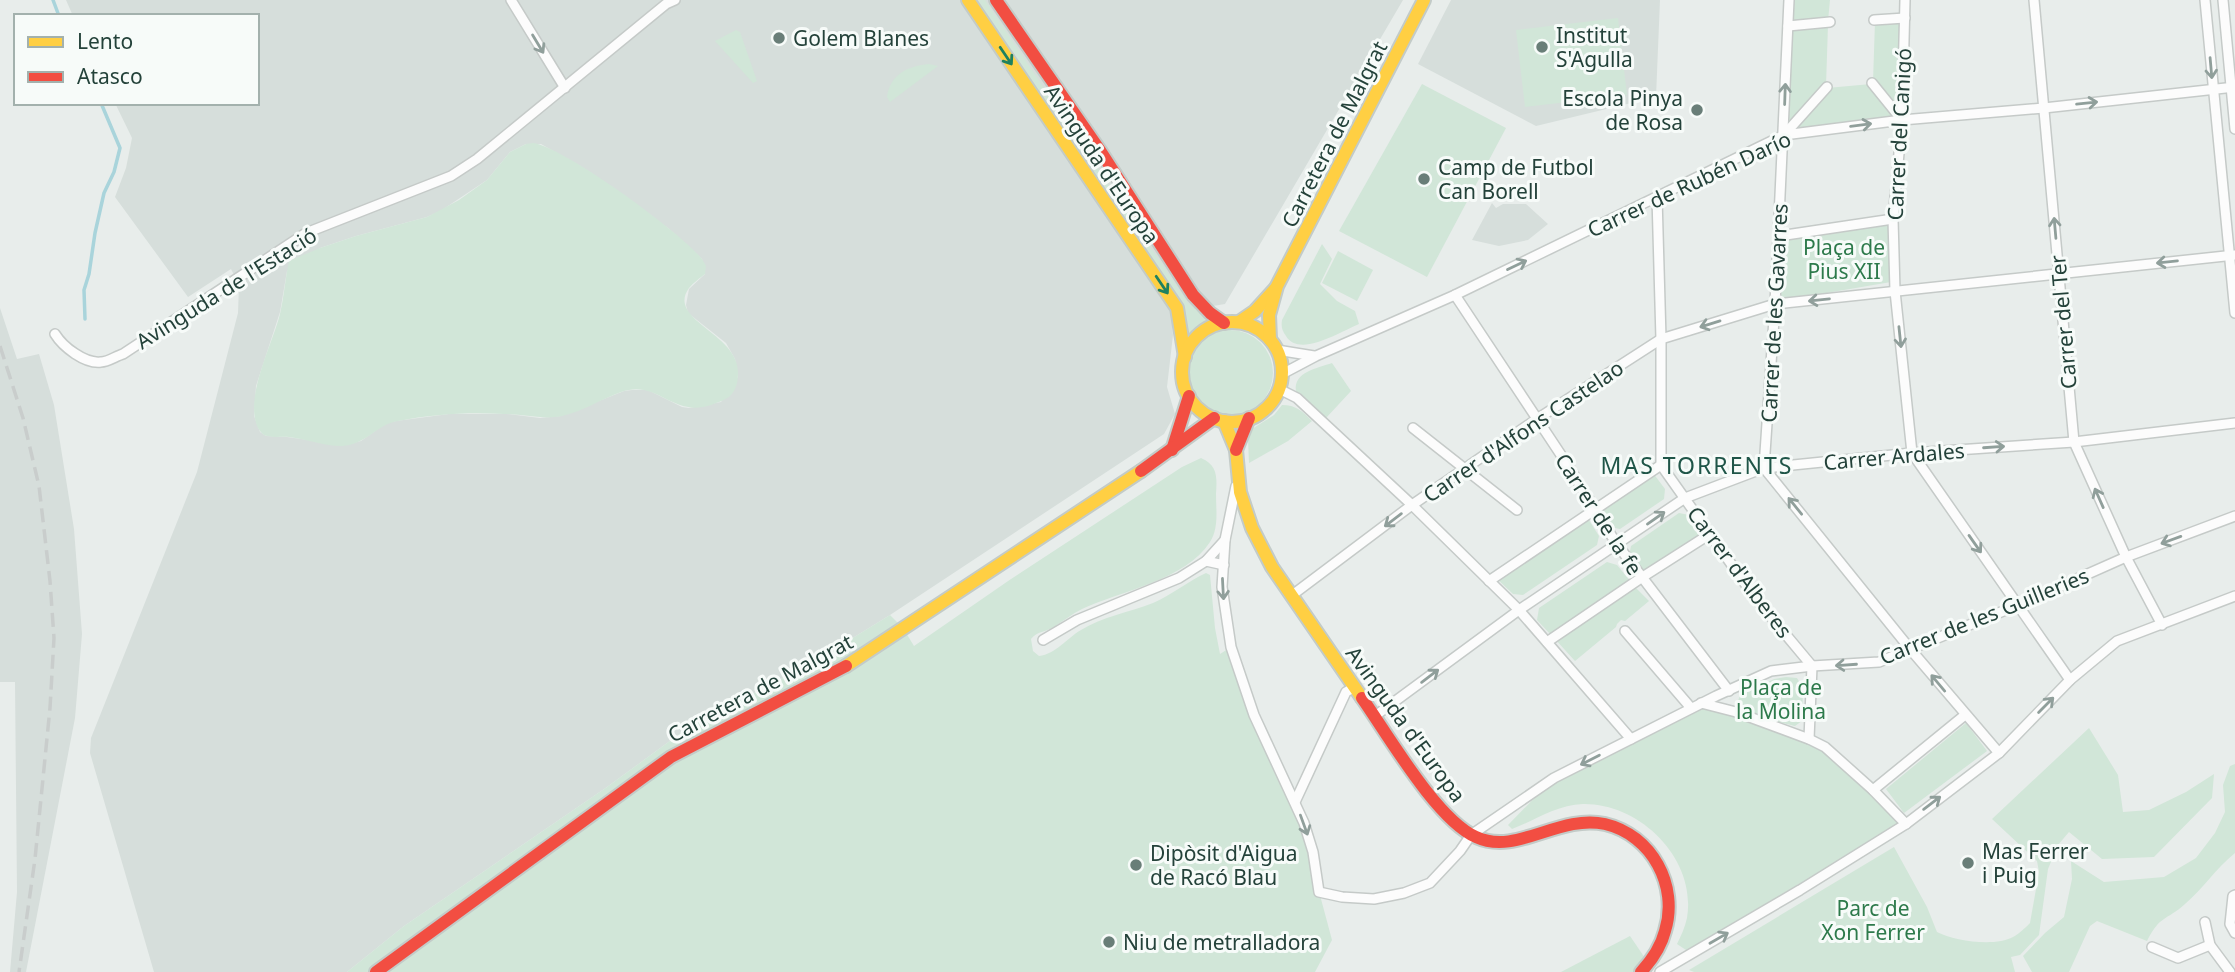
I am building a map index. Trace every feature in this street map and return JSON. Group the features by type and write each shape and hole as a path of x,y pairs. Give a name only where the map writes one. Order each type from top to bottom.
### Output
{"street":[{"path":"511,0 565,88"},
{"name":"Avinguda de l'Estació","path":"55,334 62,346 76,355 100,363 122,354 306,233 452,176 477,159 666,4 675,0"},
{"name":"Avinguda d'Europa","path":"968,0 1177,308 1185,357"},
{"name":"Avinguda d'Europa","path":"996,0 1101,152 1192,295 1224,323"},
{"name":"Carretera de Malgrat","path":"1273,345 1269,315 1277,286 1424,0"},
{"name":"Carrer de les Gavarres","path":"1764,468 1779,236 1789,0"},
{"name":"Carrer del Canigó","path":"1905,0 1902,120 1894,219 1895,291 1912,453 2070,680"},
{"name":"Carrer del Ter","path":"2034,0 2074,442 2126,557 2162,625"},
{"path":"2205,0 2232,256 2235,313"},
{"path":"2223,0 2235,129"},
{"path":"1874,20 1905,18"},
{"path":"1788,26 1830,22"},
{"path":"1872,83 1902,120"},
{"path":"1784,135 1827,87"},
{"name":"Carrer de Rubén Darío","path":"1282,374 1316,356 1455,295 1784,135 1902,120 2233,88"},
{"path":"1489,581 1661,465 1657,197"},
{"path":"1779,236 1894,219"},
{"name":"Carrer d'Alfons Castelao","path":"1292,596 1412,505 1537,419 1661,339 1775,304 2232,256"},
{"name":"Carretera de Malgrat","path":"1239,323 1255,312 1277,286"},
{"name":"Carrer de la fe","path":"1455,295 1616,543 1729,691"},
{"path":"1224,323 1239,323 1256,328 1273,345 1282,374 1279,389 1267,407 1249,418 1237,421 1219,419 1202,411 1188,396 1182,377 1185,357 1191,344 1211,327 1224,323"},
{"path":"1273,345 1316,356"},
{"path":"1279,389 1297,398 1519,610 1631,739"},
{"path":"1171,450 1188,396"},
{"name":"Avinguda d'Europa","path":"1249,418 1236,450 1240,492 1252,528 1272,567 1438,805 1459,827 1484,840 1505,843 1523,840 1562,825 1595,822 1614,827 1638,840 1663,872 1670,902 1668,928 1661,946 1646,970"},
{"name":"Avinguda d'Europa","path":"1219,419 1236,450"},
{"name":"Carretera de Malgrat","path":"376,972 671,757 851,663 1219,419"},
{"name":"Carrer Ardales","path":"1375,716 1519,610 1685,498 1764,468 1912,453 2074,442 2235,423"},
{"path":"1413,428 1517,510"},
{"name":"Carrer d'Alberes","path":"1661,465 1756,599 1812,666"},
{"path":"1764,468 1998,753"},
{"path":"1237,473 1226,540 1222,587 1231,647 1254,715 1295,802"},
{"name":"Carrer de les Guilleries","path":"1295,802 1313,852 1319,892 1374,899 1404,893 1430,883 1471,835 1554,778 1691,708 1771,671 1879,662 2126,557 2235,516"},
{"path":"1547,642 1710,534"},
{"path":"1043,639 1077,620 1179,578 1206,561 1226,540"},
{"path":"1206,561 1224,565"},
{"path":"1660,972 1906,824 1998,753 2070,680 2117,641 2235,596"},
{"path":"1625,631 1691,708"},
{"path":"1809,739 1812,666"},
{"path":"1295,802 1346,692 1354,687"},
{"path":"1702,703 1736,712 1825,747 1906,824"},
{"path":"1873,790 1965,715"},
{"path":"2233,926 2234,895"},
{"path":"2205,922 2210,945 2232,971"},
{"path":"2152,947 2178,958 2210,945"}],"shaded area":[{"path":"66,0 1403,0 1225,304 1171,313 1173,335 1167,387 1175,414 1164,434 890,615 812,663 689,727 607,787 404,926 347,972 154,972 90,753 91,738 197,472 238,313 239,285 231,269 188,297 115,197 126,168 132,138 116,105 259,105 259,14 72,14","holes":["526,144 541,144 590,172 668,228 702,259 705,274 689,289 686,305 688,313 726,343 735,359 738,377 721,402 689,408 648,390 632,390 561,416 540,418 507,414 449,414 396,421 386,423 361,441 345,445 266,436 260,432 254,416 256,386 280,312 287,271 320,248 427,217 442,210 487,180 510,152"]},
{"name":"Institut S'Agulla","path":"1451,0 1660,0 1656,97 1536,126 1418,64"},
{"path":"1492,203 1496,208 1503,204 1526,204 1548,224 1528,240 1499,246 1472,240"},
{"path":"0,308 17,359 39,354 54,405 74,529 82,634 75,718 26,972 10,972 17,892 15,682 0,682"}],"green space":[{"path":"975,0 985,0 1188,303 1207,319 1207,322 1188,336 1185,334 1184,322"},
{"path":"1791,0 1830,0 1828,21 1789,25"},
{"path":"1618,18 1627,95 1525,107 1516,30"},
{"path":"1904,19 1899,114 1873,82 1875,21"},
{"path":"1828,25 1826,86 1785,132 1789,28"},
{"path":"736,30 740,32 757,81 753,83 715,41"},
{"path":"929,64 938,66 890,102 887,97 896,77 907,69"},
{"name":"Camp de Futbol Can Borell","path":"1422,84 1506,128 1427,277 1339,231"},
{"path":"1871,84 1897,118 1787,134 1827,88"},
{"path":"533,143 570,159 622,193 672,230 702,259 706,266 705,274 689,288 685,299 687,309 727,347 735,359 738,379 730,396 697,408 686,407 645,390 634,389 562,416 464,413 398,421 358,442 342,446 289,437 271,437 262,433 255,419 256,389 280,314 289,261 356,236 427,217 459,200 487,180 510,152"},
{"name":"Plaça de Pius XII","path":"1893,219 1891,282 1779,301 1782,240"},
{"path":"1322,244 1332,259 1320,284 1337,301 1355,311 1359,324 1320,341 1300,345 1286,336 1282,320"},
{"path":"1338,251 1373,270 1357,301 1322,283"},
{"path":"1230,330 1254,337 1266,349 1273,373 1266,397 1254,409 1230,416 1206,409 1194,397 1187,373 1194,349 1206,337"},
{"path":"1332,363 1351,391 1326,418 1296,391 1296,385 1302,375"},
{"path":"1282,405 1298,409 1312,421 1288,441 1249,463 1248,440 1252,429 1274,415"},
{"path":"1201,458 1211,464 1215,473 1216,519 1213,537 1199,555 1169,575 1082,609 1054,627 1036,634 1031,639 1033,651 1039,656 1045,655 1089,625 1153,603 1199,576 1206,573 1210,575 1220,654 1231,647 1254,715 1295,802 1332,940 1315,972 347,972 404,926 607,787 689,727 812,663 890,615 903,628 914,646 1011,579 1182,467"},
{"path":"1653,473 1665,489 1664,499 1620,529 1610,527 1599,509"},
{"path":"1679,513 1689,515 1703,534 1643,573 1629,557 1631,546"},
{"path":"1587,517 1599,536 1597,545 1523,595 1513,594 1495,577"},
{"path":"1607,562 1617,565 1631,582 1552,636 1537,620 1539,608"},
{"path":"1634,586 1649,601 1625,621 1621,620 1575,661 1555,639"},
{"name":"Plaça de la Molina","path":"1797,678 1803,688 1802,721 1795,726 1756,715 1739,706 1740,695 1774,679"},
{"path":"1701,704 1825,747 1906,824 1692,954 1677,944 1687,918 1688,896 1683,875 1674,856 1644,824 1625,813 1604,806 1583,804 1555,810 1512,829 1508,825 1554,778"},
{"path":"1966,723 1987,751 1904,813 1886,789"},
{"name":"Parc de Xon Ferrer","path":"2089,728 2118,775 2123,812 2149,810 2186,792 2214,774 2212,798 2154,857 2102,859 2069,832 2058,845 2048,869 2039,935 2020,955 2011,957 2015,972 1689,970 1894,847 1927,907 1937,932 1964,940 1986,942 2015,936 2030,923 2039,872 2037,861 1992,819"},
{"path":"2235,764 2235,853 2198,892 2160,922 2147,941 2097,921 2090,926 2069,972 2032,972 2023,956 2064,917 2072,879 2071,861 2104,882 2164,877 2196,858 2215,833 2225,812 2223,785 2230,766"},
{"path":"1630,936 1649,964 1642,972 1561,972"}],"waterway":[{"path":"53,0 58,14"},
{"path":"85,319 84,290 95,233 104,193 114,172 120,148 102,105"}],"railway":[{"path":"0,346 23,418 39,486 54,638 35,859 19,972"}],"traffic: slow":[{"path":"968,0 1177,308 1185,357"},
{"path":"1270,339 1269,315 1277,286 1424,0"},
{"path":"1239,322 1255,311 1275,289"},
{"path":"1232,322 1251,326 1267,337 1278,353 1282,372 1278,391 1267,407 1251,418 1232,422 1213,418 1197,407 1186,391 1182,372 1186,353 1197,337 1213,326 1232,322"},
{"path":"1224,421 1236,450 1240,492 1252,528 1272,567 1362,698"},
{"path":"846,666 1141,471"}],"traffic: jam":[{"path":"996,0 1101,152 1193,295 1224,323"},
{"path":"1172,450 1189,396"},
{"path":"1141,471 1214,418"},
{"path":"1236,450 1249,418"},
{"path":"376,972 671,757 846,666"},
{"path":"1362,698 1430,795 1461,828 1476,837 1507,842 1571,824 1588,822 1622,830 1636,839 1658,865 1665,880 1668,897 1665,931 1652,958 1641,972"}],"place":[{"name":"Golem Blanes","path":"779,38"},
{"name":"Institut S'Agulla","path":"1542,47"},
{"name":"Escola Pinya de Rosa","path":"1697,110"},
{"name":"Camp de Futbol Can Borell","path":"1424,179"},
{"name":"Mas Ferrer i Puig","path":"1968,863"},
{"name":"Dipòsit d'Aigua de Racó Blau","path":"1136,865"},
{"name":"Niu de metralladora","path":"1109,942"}],"district":[{"name":"MAS TORRENTS","path":"1697,465"}]}
